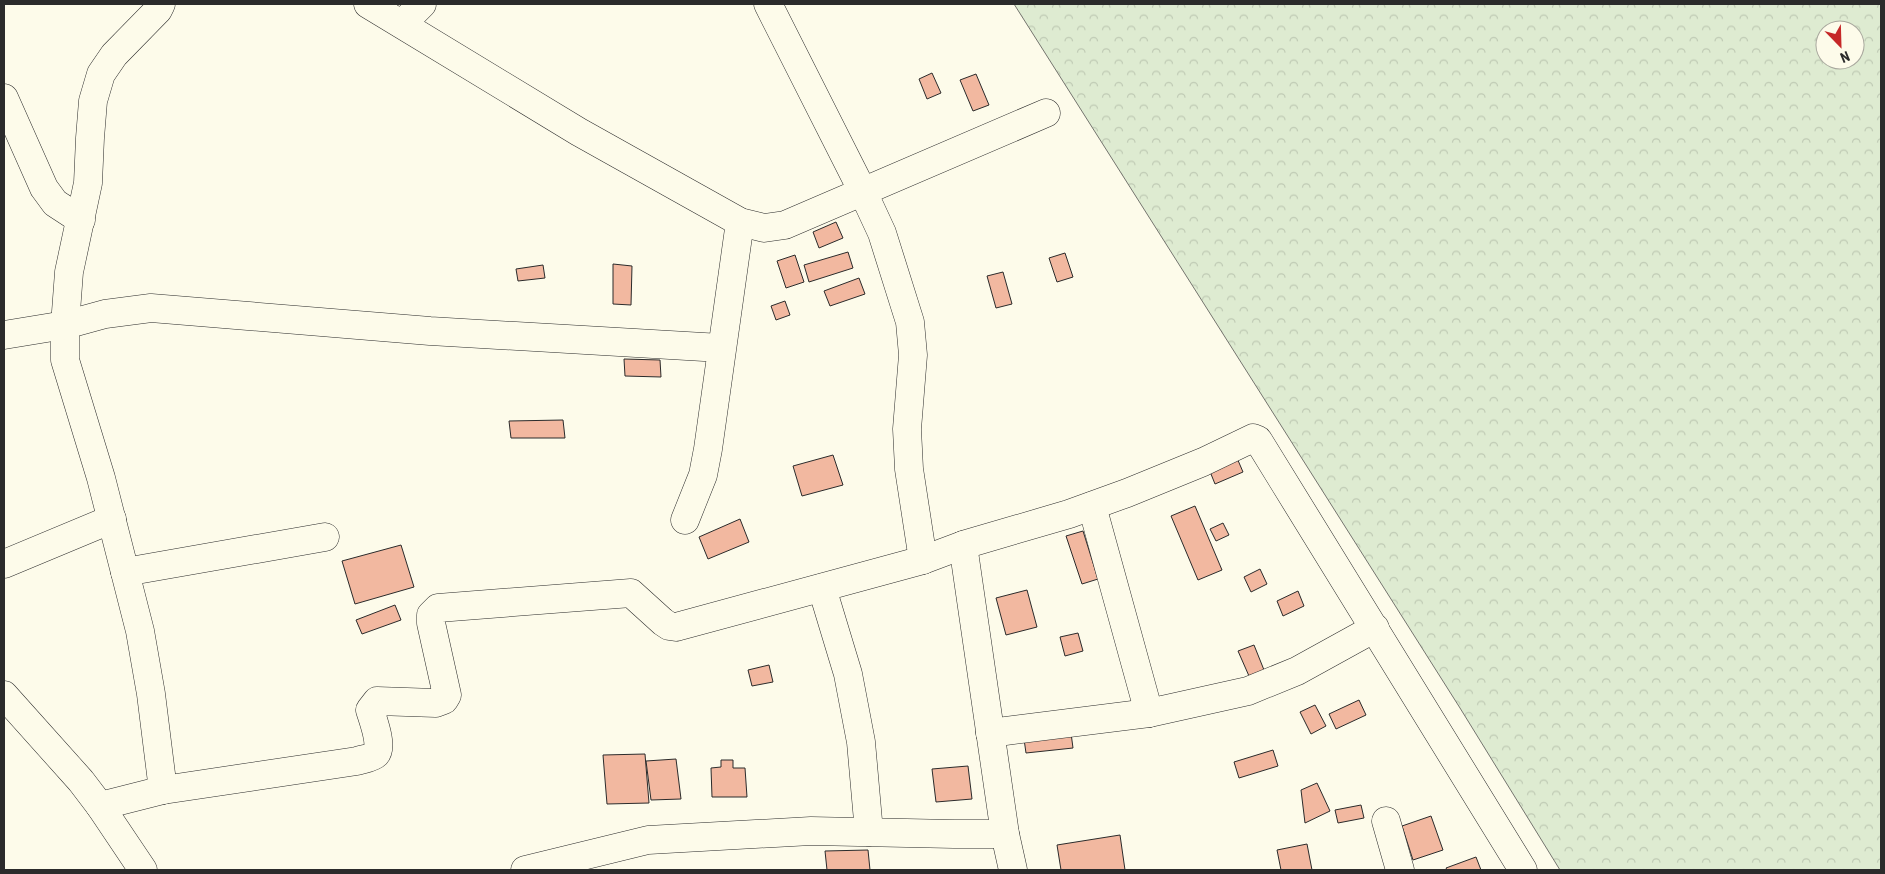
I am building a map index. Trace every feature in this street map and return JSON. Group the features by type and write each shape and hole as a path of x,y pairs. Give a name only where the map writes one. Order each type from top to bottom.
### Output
{"street":[{"path":"161,4 158,10 114,55 101,74 93,101 88,183 70,272 65,325 65,360 86,425 140,630 151,694 163,790"},
{"path":"368,4 579,132 740,222 764,228 785,225 1046,113"},
{"path":"402,24 422,4"},
{"path":"768,4 882,233 910,322 913,355 907,429 909,469 923,560"},
{"path":"4,98 44,188 56,203 81,220"},
{"path":"686,520 703,475 740,222"},
{"path":"4,335 65,325 105,314 151,308 430,332 721,348"},
{"path":"100,806 163,790 357,761 373,756 378,752 380,745 370,710 377,702 436,703 444,700 447,696 431,623 431,616 438,608 631,594 663,622 669,626 676,627 923,560 963,545 1092,506 1203,462 1256,438 1523,870"},
{"path":"1092,506 1149,713"},
{"path":"4,564 112,519"},
{"path":"125,572 325,537"},
{"path":"963,545 1005,834 1013,870"},
{"path":"822,588 848,674 861,742 869,832"},
{"path":"990,734 1149,713 1248,691 1297,671 1375,628"},
{"path":"4,695 81,781 143,870"},
{"path":"1386,821 1400,870"},
{"path":"525,870 648,840 811,831 1005,834"}],"green space":[{"path":"1014,4 1881,4 1881,870 1560,870 1460,708"}],"building":[{"path":"932,73 941,93 927,99 919,79"},
{"path":"976,74 989,105 973,111 960,80"},
{"path":"836,222 843,238 819,248 813,232"},
{"path":"848,252 853,268 809,282 804,265"},
{"path":"1065,253 1073,277 1057,282 1049,258"},
{"path":"795,255 804,282 786,288 777,261"},
{"path":"613,264 632,266 631,305 613,304"},
{"path":"543,265 545,278 518,281 516,269"},
{"path":"1003,272 1012,304 996,308 987,276"},
{"path":"859,278 865,294 830,306 824,291"},
{"path":"785,301 790,315 776,320 771,306"},
{"path":"624,359 660,360 661,377 625,376"},
{"path":"563,420 565,438 511,438 509,421"},
{"path":"833,455 843,485 802,496 793,466"},
{"path":"1237,458 1243,472 1215,484 1209,469"},
{"path":"1195,506 1222,570 1198,580 1171,516"},
{"path":"740,519 749,542 708,559 699,537"},
{"path":"1223,523 1229,535 1216,541 1210,529"},
{"path":"1083,531 1098,579 1082,584 1066,536"},
{"path":"401,545 414,587 355,604 342,561"},
{"path":"1260,569 1267,584 1251,592 1244,577"},
{"path":"1027,590 1037,627 1006,635 996,598"},
{"path":"1298,591 1304,606 1283,616 1277,601"},
{"path":"395,605 401,620 362,634 356,620"},
{"path":"1078,633 1083,651 1065,656 1060,637"},
{"path":"1254,645 1264,670 1249,676 1238,651"},
{"path":"769,665 773,682 752,686 748,670"},
{"path":"1359,700 1366,715 1336,729 1329,714"},
{"path":"1315,705 1326,726 1311,734 1300,712"},
{"path":"1071,733 1073,748 1026,753 1024,739"},
{"path":"1273,750 1278,766 1239,778 1234,762"},
{"path":"645,754 649,803 607,804 603,755"},
{"path":"676,759 681,799 651,800 646,761"},
{"path":"721,760 733,760 733,768 745,768 747,797 712,797 711,768 721,767"},
{"path":"968,766 972,799 936,802 932,769"},
{"path":"1317,783 1330,811 1305,823 1301,790"},
{"path":"1361,805 1364,818 1338,823 1335,810"},
{"path":"1431,816 1443,850 1413,860 1402,826"},
{"path":"1120,835 1125,870 1061,870 1057,845"},
{"path":"1307,844 1312,870 1281,870 1277,850"},
{"path":"868,850 870,870 827,870 825,851"},
{"path":"1476,857 1481,870 1447,870 1446,868"}]}
